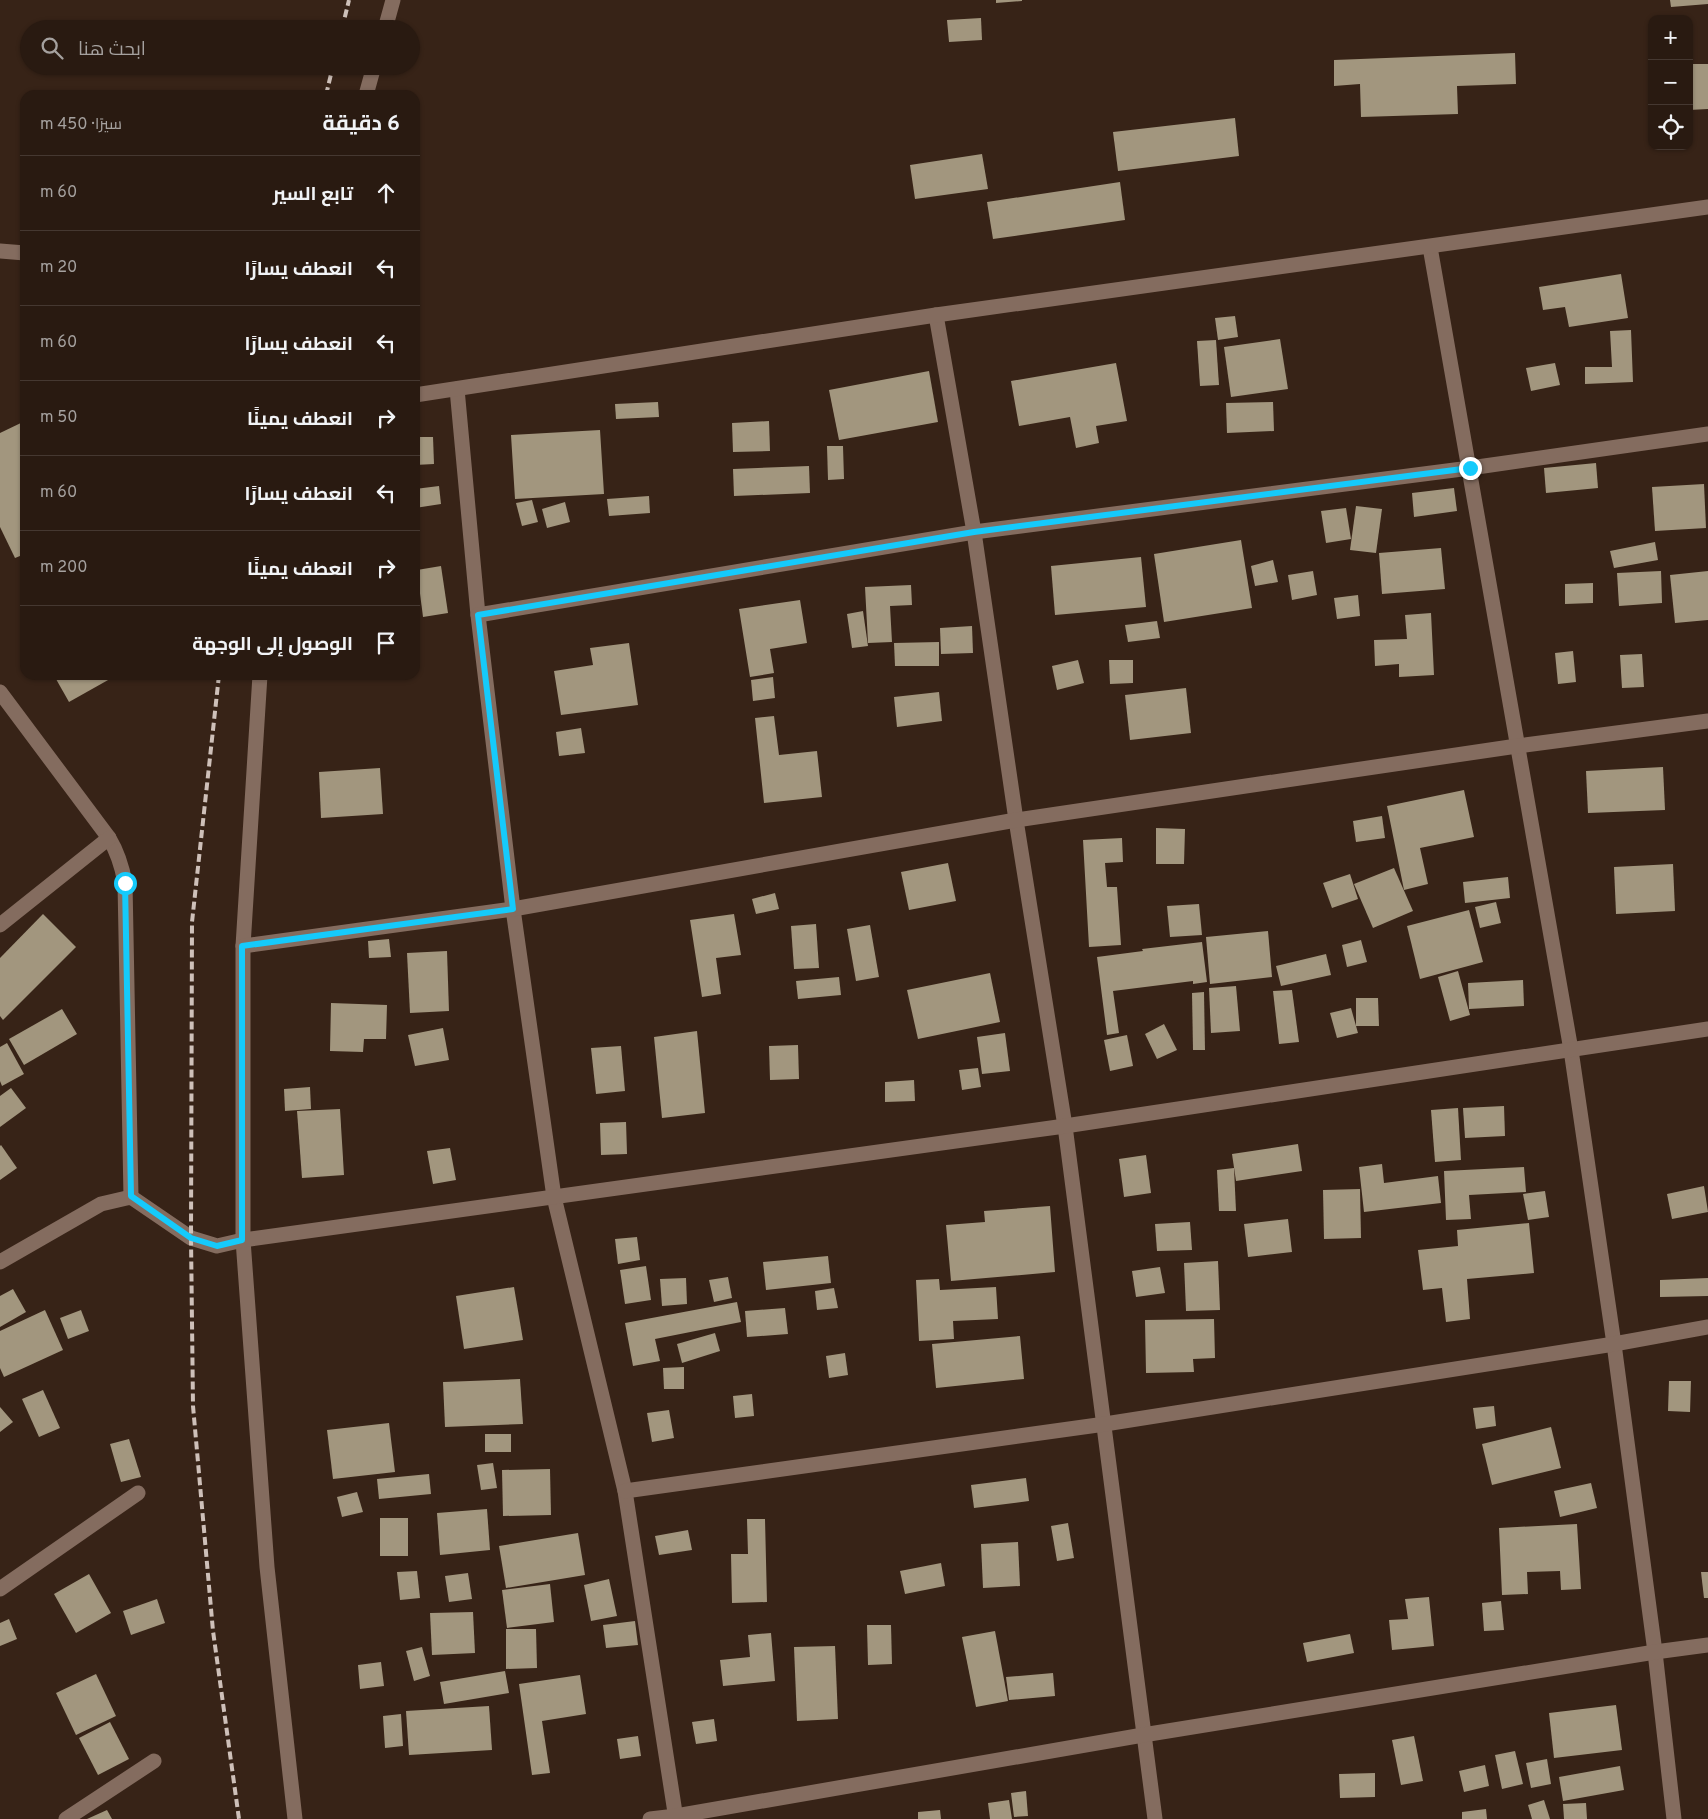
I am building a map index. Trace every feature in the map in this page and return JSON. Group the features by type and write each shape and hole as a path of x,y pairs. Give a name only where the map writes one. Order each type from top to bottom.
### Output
{"street":[{"path":"387,20 393,0"},
{"path":"367,90 372,75"},
{"path":"420,394 936,315 1708,207"},
{"path":"1430,247 1571,1050 1614,1344 1655,1652 1674,1819"},
{"path":"0,250 20,252"},
{"path":"936,315 974,532 1016,820 1065,1126 1154,1819"},
{"path":"457,389 478,615 513,909 554,1196 625,1491 676,1818"},
{"path":"478,615 974,532 1470,468 1708,434"},
{"path":"260,680 242,946 242,1240 267,1567 295,1819"},
{"path":"0,692 109,838 117,851 122,865 125,883 131,1196"},
{"path":"242,946 513,909 1016,820 1517,746 1708,721"},
{"path":"0,925 109,838"},
{"path":"0,1262 101,1204 131,1196 191,1238 217,1246 242,1240 1065,1126 1708,1029"},
{"path":"625,1491 1104,1424 1614,1344 1708,1327"},
{"path":"0,1589 138,1493"},
{"path":"650,1819 676,1818 1143,1735 1655,1652 1708,1646"},
{"path":"66,1819 154,1760"}],"building":[{"path":"996,0 1022,0 1022,1 996,3"},
{"path":"1670,0 1708,0 1708,4 1671,7"},
{"path":"981,18 982,40 949,42 947,20"},
{"path":"1515,53 1516,84 1457,86 1458,114 1361,117 1360,84 1334,86 1334,60"},
{"path":"1693,64 1708,64 1708,109 1693,110"},
{"path":"1235,118 1239,156 1118,171 1113,132"},
{"path":"982,154 988,189 915,199 910,165"},
{"path":"1120,182 1125,220 993,239 987,202"},
{"path":"1621,274 1628,318 1569,327 1565,307 1543,310 1539,287"},
{"path":"1235,316 1238,337 1218,340 1215,318"},
{"path":"1631,330 1633,382 1585,384 1585,367 1612,367 1610,331"},
{"path":"1280,339 1288,389 1231,397 1224,347"},
{"path":"1216,340 1219,385 1200,386 1197,341"},
{"path":"1116,363 1127,421 1096,426 1099,443 1076,448 1070,417 1019,426 1011,381"},
{"path":"1555,363 1560,385 1531,391 1526,368"},
{"path":"929,371 938,422 839,440 829,390"},
{"path":"658,402 659,417 616,419 615,404"},
{"path":"1273,402 1274,431 1227,433 1226,403"},
{"path":"769,421 770,451 733,452 732,423"},
{"path":"20,423 20,556 15,558 0,527 0,433"},
{"path":"600,430 604,494 515,499 511,435"},
{"path":"420,437 433,437 434,464 420,465"},
{"path":"827,446 843,446 844,479 828,480"},
{"path":"1596,463 1598,488 1546,493 1544,468"},
{"path":"809,466 810,493 734,496 733,469"},
{"path":"1704,484 1706,528 1655,531 1652,487"},
{"path":"439,486 441,504 420,507 420,488"},
{"path":"1454,488 1457,511 1414,517 1412,493"},
{"path":"649,496 650,513 609,516 607,499"},
{"path":"532,500 538,522 522,526 516,503"},
{"path":"565,502 570,522 547,528 542,509"},
{"path":"1356,506 1382,509 1376,553 1350,550"},
{"path":"1346,508 1351,539 1326,543 1321,511"},
{"path":"1241,540 1252,608 1164,622 1154,554"},
{"path":"1655,542 1658,560 1614,568 1610,551"},
{"path":"1441,548 1445,589 1382,594 1379,553"},
{"path":"1141,557 1146,607 1055,615 1051,566"},
{"path":"1273,560 1278,582 1255,586 1251,566"},
{"path":"441,566 448,613 423,617 420,594 420,570"},
{"path":"1313,571 1317,595 1292,600 1288,575"},
{"path":"1661,571 1662,603 1619,606 1617,573"},
{"path":"1708,571 1708,620 1675,623 1670,575"},
{"path":"1593,583 1593,603 1565,604 1565,584"},
{"path":"911,585 912,605 890,606 892,642 868,643 865,587"},
{"path":"1358,595 1360,616 1337,619 1334,598"},
{"path":"800,600 807,643 770,649 774,673 750,677 739,609"},
{"path":"863,611 868,646 852,648 847,614"},
{"path":"1431,613 1434,675 1399,677 1399,664 1375,666 1374,640 1407,639 1405,615"},
{"path":"1157,621 1160,638 1128,642 1125,625"},
{"path":"972,626 973,653 941,654 940,628"},
{"path":"939,642 939,666 895,666 894,643"},
{"path":"629,643 638,705 561,715 554,671 593,665 590,648"},
{"path":"1573,651 1576,682 1558,684 1555,653"},
{"path":"1642,654 1644,687 1622,688 1620,655"},
{"path":"1078,660 1084,683 1057,690 1052,666"},
{"path":"1109,660 1133,660 1133,683 1110,684"},
{"path":"773,677 775,698 753,701 751,680"},
{"path":"57,680 108,680 69,702"},
{"path":"1186,688 1191,733 1130,740 1125,695"},
{"path":"939,692 942,721 897,727 894,697"},
{"path":"774,716 779,755 817,751 822,797 764,803 755,718"},
{"path":"581,728 585,753 559,756 556,732"},
{"path":"1663,767 1665,810 1588,813 1586,771"},
{"path":"380,768 383,814 321,818 319,772"},
{"path":"1464,790 1474,837 1420,848 1428,884 1404,890 1387,806"},
{"path":"1382,816 1385,838 1356,842 1353,821"},
{"path":"1156,828 1185,829 1184,864 1156,864"},
{"path":"1122,838 1123,862 1105,863 1107,887 1117,887 1121,945 1089,947 1083,840"},
{"path":"948,863 956,901 909,910 901,872"},
{"path":"1673,864 1675,911 1616,914 1614,867"},
{"path":"1394,868 1413,911 1373,928 1354,884"},
{"path":"1350,874 1358,899 1332,908 1323,883"},
{"path":"1508,877 1510,898 1465,903 1463,882"},
{"path":"775,893 779,909 756,914 752,899"},
{"path":"1496,902 1501,923 1480,928 1475,907"},
{"path":"1199,904 1202,935 1170,937 1167,906"},
{"path":"1469,910 1483,962 1420,979 1407,926"},
{"path":"43,914 76,947 3,1020 0,1016 0,958"},
{"path":"734,914 741,955 716,958 721,994 702,997 690,920"},
{"path":"816,924 819,968 794,969 791,926"},
{"path":"870,925 879,977 856,981 847,929"},
{"path":"1268,931 1272,977 1210,984 1206,937"},
{"path":"389,939 391,957 369,958 368,941"},
{"path":"1361,940 1367,962 1347,967 1342,945"},
{"path":"1202,942 1207,982 1193,984 1193,981 1113,991 1119,1033 1107,1035 1097,957 1143,951 1142,949"},
{"path":"447,951 449,1011 410,1013 407,953"},
{"path":"1326,954 1331,975 1281,986 1276,966"},
{"path":"1458,971 1470,1015 1450,1021 1438,977"},
{"path":"990,973 1000,1022 918,1039 907,990"},
{"path":"839,977 841,995 798,999 796,981"},
{"path":"1523,980 1524,1006 1469,1009 1468,983"},
{"path":"1236,986 1240,1031 1211,1033 1209,988"},
{"path":"1292,990 1299,1042 1279,1044 1273,991"},
{"path":"1204,992 1205,1050 1193,1050 1192,993"},
{"path":"1356,998 1378,998 1379,1026 1356,1026"},
{"path":"331,1003 387,1005 386,1039 364,1039 363,1052 330,1051"},
{"path":"1351,1008 1358,1033 1337,1038 1330,1013"},
{"path":"62,1009 77,1034 24,1065 9,1039"},
{"path":"1164,1024 1177,1050 1157,1059 1145,1034"},
{"path":"443,1028 449,1060 415,1066 408,1035"},
{"path":"697,1031 705,1113 662,1118 654,1037"},
{"path":"1005,1033 1010,1071 982,1074 977,1037"},
{"path":"1127,1035 1133,1066 1110,1071 1104,1040"},
{"path":"7,1043 24,1074 2,1086 0,1081 0,1047"},
{"path":"798,1045 799,1079 770,1080 769,1046"},
{"path":"621,1046 625,1091 596,1094 591,1048"},
{"path":"978,1068 981,1087 962,1090 959,1070"},
{"path":"914,1080 915,1101 885,1102 885,1082"},
{"path":"310,1087 311,1109 285,1111 284,1089"},
{"path":"11,1088 26,1108 0,1127 0,1096"},
{"path":"1504,1106 1505,1136 1465,1138 1463,1108"},
{"path":"1458,1108 1461,1160 1435,1162 1431,1110"},
{"path":"340,1109 344,1175 302,1178 297,1111"},
{"path":"626,1122 627,1154 601,1155 600,1123"},
{"path":"1298,1144 1302,1171 1236,1181 1232,1154"},
{"path":"0,1146 17,1168 0,1180"},
{"path":"450,1148 456,1180 433,1184 427,1151"},
{"path":"1146,1155 1151,1193 1124,1197 1119,1159"},
{"path":"1382,1164 1384,1183 1438,1176 1441,1203 1364,1212 1359,1167"},
{"path":"1524,1167 1526,1192 1469,1195 1471,1219 1446,1220 1444,1171"},
{"path":"1234,1168 1236,1211 1219,1211 1217,1170"},
{"path":"1704,1186 1708,1212 1672,1219 1667,1194"},
{"path":"1360,1189 1361,1238 1324,1239 1323,1190"},
{"path":"1545,1191 1549,1217 1528,1220 1523,1194"},
{"path":"1050,1206 1055,1272 951,1281 946,1225 985,1222 984,1211"},
{"path":"1288,1219 1292,1252 1248,1257 1244,1224"},
{"path":"1190,1222 1192,1250 1157,1251 1155,1224"},
{"path":"1529,1223 1534,1273 1467,1279 1470,1319 1446,1322 1442,1288 1423,1290 1418,1250 1458,1246 1457,1230"},
{"path":"637,1237 640,1260 618,1264 615,1239"},
{"path":"828,1256 831,1283 766,1290 763,1262"},
{"path":"1218,1261 1220,1310 1186,1311 1184,1263"},
{"path":"646,1266 651,1300 625,1304 620,1270"},
{"path":"1160,1267 1165,1293 1136,1297 1132,1271"},
{"path":"728,1277 732,1298 714,1302 709,1280"},
{"path":"686,1278 687,1304 662,1306 660,1279"},
{"path":"1708,1278 1708,1296 1660,1297 1660,1280"},
{"path":"939,1279 940,1290 996,1287 998,1319 953,1321 954,1339 919,1341 916,1280"},
{"path":"514,1287 523,1340 464,1349 456,1296"},
{"path":"834,1288 838,1308 817,1310 815,1291"},
{"path":"13,1289 26,1312 0,1327 0,1296"},
{"path":"737,1302 741,1322 655,1339 660,1361 633,1366 625,1323"},
{"path":"785,1308 788,1334 747,1337 745,1311"},
{"path":"45,1310 63,1350 4,1377 0,1368 0,1331"},
{"path":"81,1310 89,1331 68,1339 60,1318"},
{"path":"1214,1319 1215,1358 1193,1359 1194,1372 1146,1373 1145,1320"},
{"path":"715,1333 720,1351 682,1363 677,1344"},
{"path":"1020,1336 1024,1379 936,1388 932,1344"},
{"path":"845,1353 848,1375 829,1378 826,1356"},
{"path":"684,1367 684,1389 664,1389 663,1368"},
{"path":"520,1379 523,1424 445,1427 443,1382"},
{"path":"1669,1381 1691,1381 1690,1412 1668,1411"},
{"path":"43,1390 60,1428 39,1437 22,1399"},
{"path":"752,1394 754,1416 735,1418 733,1396"},
{"path":"1494,1406 1496,1426 1476,1429 1473,1408"},
{"path":"0,1407 13,1422 0,1432"},
{"path":"669,1410 674,1438 652,1442 647,1413"},
{"path":"389,1423 395,1472 333,1479 327,1430"},
{"path":"1551,1427 1561,1468 1492,1485 1482,1444"},
{"path":"485,1434 511,1434 511,1452 485,1452"},
{"path":"129,1439 141,1477 121,1482 110,1444"},
{"path":"493,1463 497,1488 481,1490 477,1465"},
{"path":"550,1469 551,1515 503,1516 502,1470"},
{"path":"429,1474 431,1494 379,1499 377,1479"},
{"path":"1026,1478 1029,1501 974,1508 971,1485"},
{"path":"1591,1483 1597,1508 1560,1517 1554,1491"},
{"path":"357,1492 363,1512 342,1517 337,1497"},
{"path":"487,1509 490,1550 440,1555 437,1513"},
{"path":"380,1518 408,1518 408,1556 380,1556"},
{"path":"747,1519 765,1519 767,1602 732,1603 731,1554 748,1554"},
{"path":"1068,1523 1074,1558 1057,1561 1051,1526"},
{"path":"1577,1524 1581,1589 1561,1590 1560,1571 1527,1572 1528,1594 1502,1595 1499,1528"},
{"path":"688,1530 692,1550 659,1555 655,1536"},
{"path":"578,1533 585,1575 506,1588 499,1546"},
{"path":"1018,1542 1020,1586 983,1588 981,1544"},
{"path":"941,1563 945,1586 905,1594 900,1571"},
{"path":"417,1571 420,1598 400,1600 397,1572"},
{"path":"1701,1572 1708,1572 1708,1598 1704,1598"},
{"path":"468,1573 472,1599 449,1602 445,1576"},
{"path":"89,1574 111,1613 76,1633 54,1594"},
{"path":"609,1579 617,1616 591,1621 584,1585"},
{"path":"550,1584 554,1622 507,1628 502,1590"},
{"path":"1429,1597 1434,1646 1392,1650 1389,1620 1408,1619 1405,1599"},
{"path":"157,1599 165,1623 131,1635 123,1611"},
{"path":"1501,1601 1504,1630 1484,1631 1482,1603"},
{"path":"473,1612 475,1653 432,1655 430,1613"},
{"path":"9,1619 17,1639 0,1646 0,1623"},
{"path":"635,1621 638,1645 606,1648 603,1625"},
{"path":"867,1625 891,1625 892,1664 868,1665"},
{"path":"506,1629 536,1629 537,1668 506,1669"},
{"path":"995,1631 1008,1701 976,1707 962,1637"},
{"path":"771,1633 775,1681 723,1686 720,1660 750,1657 748,1635"},
{"path":"1350,1634 1354,1653 1307,1662 1303,1643"},
{"path":"835,1646 838,1719 797,1721 794,1647"},
{"path":"422,1647 430,1676 414,1681 406,1651"},
{"path":"381,1662 384,1686 360,1689 358,1665"},
{"path":"505,1671 509,1693 444,1704 440,1682"},
{"path":"1053,1673 1055,1696 1009,1700 1006,1677"},
{"path":"96,1674 116,1716 76,1735 56,1693"},
{"path":"580,1675 586,1714 542,1721 550,1773 532,1775 519,1684"},
{"path":"1616,1705 1622,1750 1554,1758 1549,1713"},
{"path":"489,1706 492,1750 409,1755 406,1711"},
{"path":"401,1714 403,1746 385,1748 383,1716"},
{"path":"714,1719 717,1741 696,1744 692,1722"},
{"path":"110,1722 129,1759 98,1775 79,1738"},
{"path":"638,1736 641,1756 620,1759 617,1739"},
{"path":"1414,1736 1423,1781 1401,1785 1392,1740"},
{"path":"1515,1751 1523,1784 1502,1789 1495,1755"},
{"path":"1547,1759 1551,1784 1531,1788 1526,1763"},
{"path":"1485,1765 1489,1786 1464,1792 1459,1771"},
{"path":"1620,1766 1624,1790 1563,1801 1559,1777"},
{"path":"1375,1773 1375,1797 1340,1798 1339,1774"},
{"path":"1026,1791 1028,1816 1014,1817 1011,1793"},
{"path":"1009,1800 1012,1819 990,1819 988,1803"},
{"path":"1544,1800 1550,1819 1532,1819 1528,1805"},
{"path":"1586,1803 1587,1819 1564,1819 1563,1804"},
{"path":"1486,1809 1487,1819 1462,1819 1462,1812"},
{"path":"107,1810 112,1819 87,1819"},
{"path":"940,1810 941,1819 918,1819 918,1812"}],"railway":[{"path":"344,20 349,0"},
{"path":"327,90 331,75"},
{"path":"218,680 192,922 191,1238 193,1406 213,1631 239,1819"}],"route":[{"path":"125,883 131,1196 191,1238 217,1246 242,1240 242,946 513,909 478,615 974,532 1470,468"}]}
